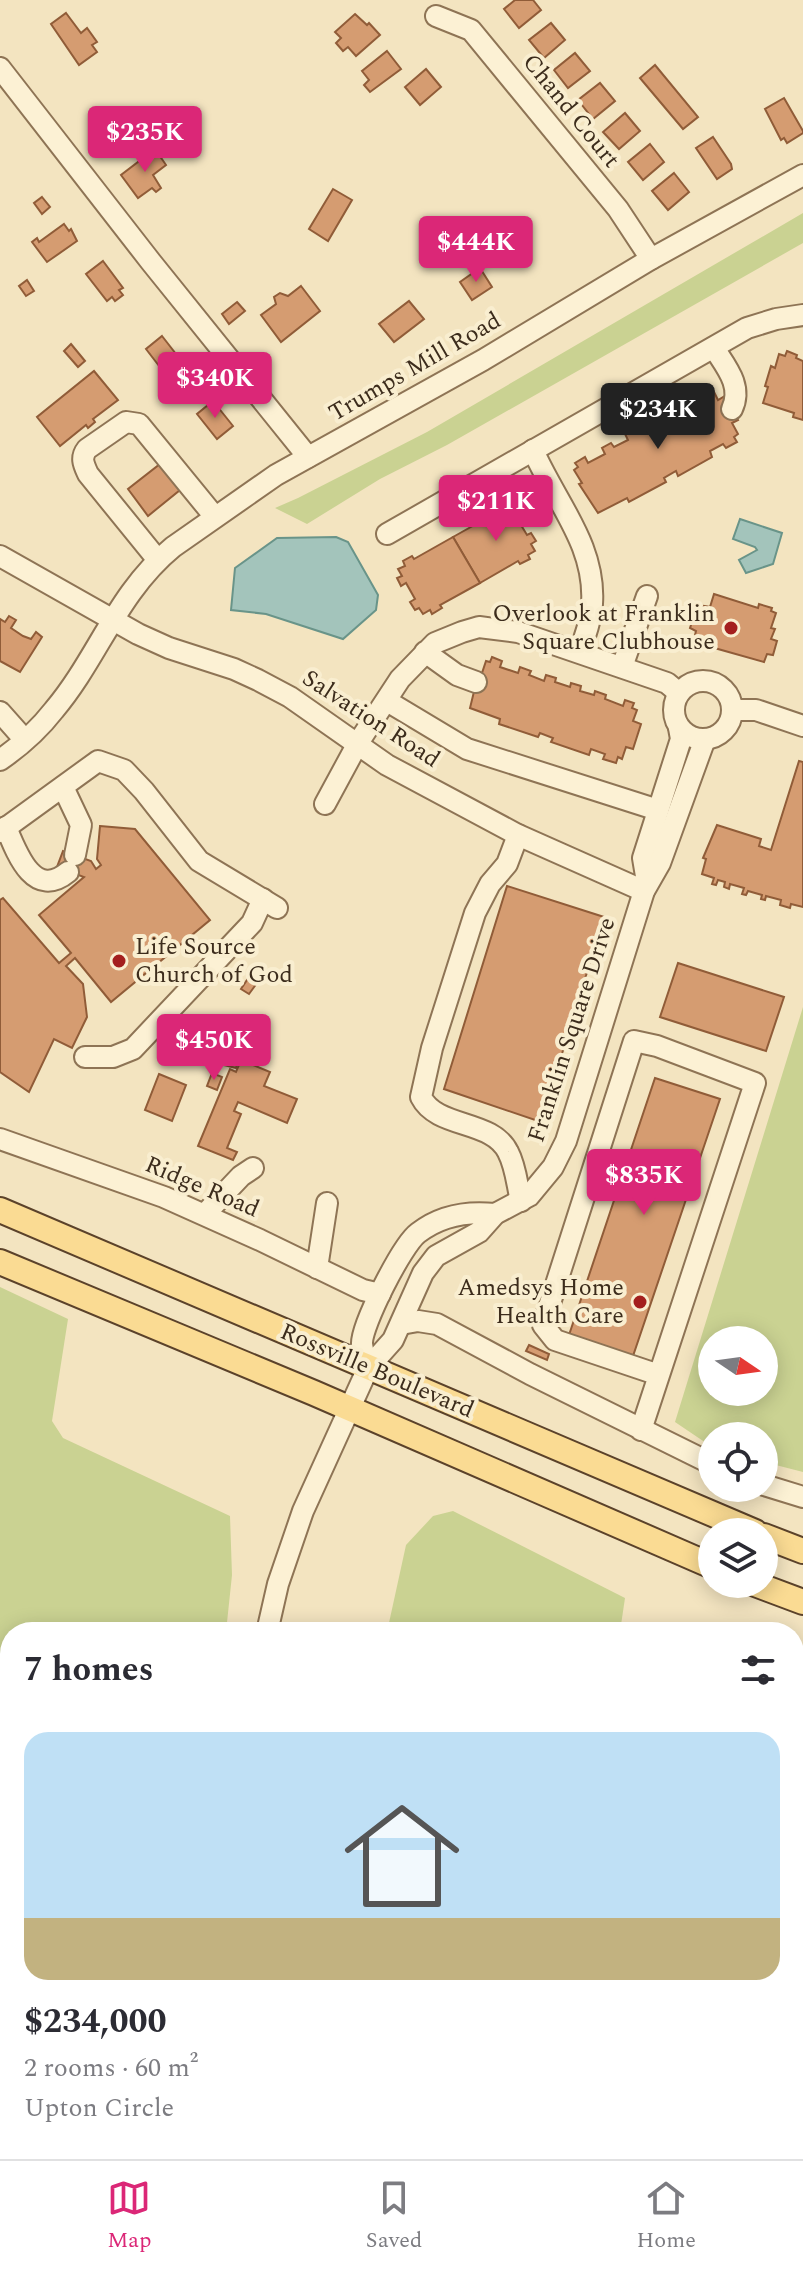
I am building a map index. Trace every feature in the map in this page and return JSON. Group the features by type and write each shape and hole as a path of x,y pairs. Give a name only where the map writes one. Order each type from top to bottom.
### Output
{"main road":[{"name":"Rossville Boulevard","path":"0,1210 722,1518"},
{"name":"Rossville Boulevard","path":"0,1262 698,1560"},
{"path":"778,1541 803,1551"},
{"path":"778,1593 803,1602"}],"street":[{"name":"Chand Court","path":"436,16 471,30 618,209 651,259"},
{"path":"0,68 308,457"},
{"name":"Trumps Mill Road","path":"0,760 53,712 110,620 157,559 276,475 803,175"},
{"path":"387,534 747,328 803,315"},
{"path":"714,348 736,385 737,396 732,409"},
{"path":"157,559 88,474 83,462 87,449 126,422 139,424 215,517"},
{"path":"533,450 587,551 592,576 592,607 580,652"},
{"name":"Salvation Road","path":"0,556 110,620 169,648 234,669 290,697 387,765 518,835 646,886"},
{"path":"622,667 647,596"},
{"path":"325,804 358,743 400,679 435,643 479,627 518,632 580,652 667,683 679,693"},
{"path":"425,652 457,675 476,682"},
{"path":"694,682 712,682 727,693 732,710 727,727 705,739 695,738 679,728 673,710 679,693 694,682"},
{"path":"387,701 467,749 658,810"},
{"path":"732,710 756,710 803,726"},
{"path":"0,712 24,739"},
{"name":"Franklin Square Drive","path":"646,886 643,858 681,739 679,728"},
{"name":"Franklin Square Drive","path":"270,1622 289,1549 303,1511 368,1368 393,1340 423,1273 436,1256 479,1232 495,1214 521,1201 541,1183 566,1141 646,886 660,863 705,739"},
{"path":"63,787 81,825 72,863 57,881 50,882 21,864 3,830 98,761 124,770 199,861 270,904 133,1049 113,1057 85,1057"},
{"path":"518,835 507,864 490,884 475,913 432,1048 421,1097 432,1112 490,1135 502,1143 513,1164 521,1201"},
{"path":"602,1030 657,1046 755,1083 641,1430"},
{"path":"634,1041 543,1325 555,1340 659,1375"},
{"name":"Ridge Road","path":"0,1139 205,1214 363,1290 380,1294"},
{"path":"205,1214 241,1176 253,1168"},
{"path":"317,1268 327,1203"},
{"name":"Franklin Square Drive","path":"368,1368 361,1340 392,1270 416,1234 457,1214 495,1214"},
{"path":"401,1324 418,1321 437,1324 698,1457"},
{"path":"778,1489 803,1497"}],"green space":[{"path":"803,213 803,243 447,445 380,479 307,524 275,508 427,432"},
{"path":"803,1007 803,1472 778,1466 778,1422 698,1422 698,1438 675,1422 698,1347 698,1406 778,1406 778,1326 705,1326"},
{"path":"0,1287 68,1319 52,1421 63,1438 230,1516 232,1575 227,1622 0,1622"},
{"path":"453,1511 625,1598 621,1622 389,1622 406,1545 433,1516"}],"water":[{"path":"740,519 782,533 773,564 746,573 739,560 757,550 733,539"},
{"path":"336,537 348,542 378,595 376,610 343,639 266,614 231,610 235,568 277,538"}],"building":[{"path":"515,0 533,0 541,10 519,28 504,9"},
{"path":"66,13 81,33 87,28 97,42 92,45 97,52 79,65 51,24"},
{"path":"355,14 380,35 356,56 348,47 343,51 336,43 341,38 335,32"},
{"path":"551,23 565,40 544,58 529,40"},
{"path":"387,51 401,69 370,92 364,85 369,80 362,71"},
{"path":"575,53 590,71 568,88 554,70"},
{"path":"655,65 698,117 683,129 640,78"},
{"path":"426,69 441,87 420,105 405,87"},
{"path":"600,83 615,101 593,119 578,100"},
{"path":"784,98 803,131 787,143 784,138 781,140 765,109"},
{"path":"625,113 640,131 619,149 603,132"},
{"path":"713,137 732,169 717,179 696,148"},
{"path":"650,144 664,162 643,180 628,162"},
{"path":"155,149 166,165 153,175 161,188 156,192 152,188 138,198 121,175"},
{"path":"674,173 689,192 668,210 652,191"},
{"path":"333,189 352,200 328,241 309,229"},
{"path":"42,197 50,207 42,214 34,203"},
{"path":"447,219 461,239 442,252 429,232"},
{"path":"64,224 69,231 71,229 77,241 47,262 32,242 37,238 39,242"},
{"path":"103,261 123,288 119,290 123,295 115,301 112,297 107,301 86,274"},
{"path":"480,268 492,287 472,300 460,282"},
{"path":"27,280 34,291 26,296 19,286"},
{"path":"301,286 320,311 281,342 261,315 276,304 274,297 280,293 288,296"},
{"path":"409,301 424,319 394,342 379,324"},
{"path":"237,302 245,311 229,324 222,314"},
{"path":"162,336 183,363 166,375 146,349"},
{"path":"71,344 85,361 78,367 64,351"},
{"path":"787,351 803,361 803,420 793,417 794,413 763,403 771,366 775,368 779,354 785,356"},
{"path":"94,371 118,400 93,419 95,422 88,428 86,425 60,446 37,417"},
{"path":"705,388 708,393 713,390 718,400 725,396 738,420 732,423 738,434 734,437 737,442 726,448 723,444 710,451 712,457 678,476 676,471 664,478 666,482 629,502 627,498 598,513 579,484 582,483 574,470 578,467 575,463 585,457 588,463 605,454 602,448 611,443 614,447 628,440 625,434 634,429 636,433 650,425 648,421 657,416 659,420 672,413 670,409 681,403 683,407 700,398 697,393"},
{"path":"213,401 233,426 217,439 197,414"},
{"path":"160,464 180,490 148,516 128,489"},
{"path":"500,505 503,509 510,505 514,512 518,509 523,517 518,520 527,535 531,533 536,541 531,544 535,551 528,555 530,559 520,564 518,561 480,583 453,537 492,515 490,511"},
{"path":"453,537 480,583 440,605 442,608 432,614 430,610 423,614 419,608 415,610 410,602 415,599 406,583 401,586 397,578 402,576 398,569 405,566 403,561 412,556 414,559"},
{"name":"Overlook at Franklin Square Clubhouse","path":"714,594 758,608 759,604 772,608 771,611 776,613 771,639 777,641 773,655 767,654 764,662 694,639 696,631 690,628 695,613 701,616 704,606 710,607"},
{"path":"9,616 16,620 11,628 23,636 31,639 36,632 42,637 20,672 0,661 0,619 5,622"},
{"path":"492,657 502,661 500,667 518,673 520,667 544,681 546,675 556,678 555,682 570,687 571,683 581,686 580,691 594,695 595,691 623,706 625,700 634,703 632,708 637,710 633,721 641,724 633,749 626,747 622,759 618,757 616,763 603,759 605,754 591,749 589,755 551,742 553,738 540,733 538,737 499,724 500,719 470,708 478,675 481,676 486,661 490,662"},
{"path":"799,761 803,762 803,907 791,904 790,908 780,905 781,900 766,896 765,900 761,899 762,895 748,891 746,895 742,894 744,888 730,884 729,889 724,887 725,882 718,880 716,885 712,884 714,878 702,874 706,859 703,858 717,825 761,839 759,846 771,850"},
{"name":"Life Source Church of God","path":"100,826 135,829 210,920 111,1002 75,958 66,966 83,984 87,1017 72,1048 54,1039 29,1092 0,1072 0,900 3,898 59,963 71,953 39,915 84,877 57,867 63,851 91,861 96,869 101,865 97,859"},
{"path":"507,886 604,917 541,1122 444,1089"},
{"path":"678,963 784,997 766,1051 660,1017"},
{"path":"249,977 257,983 249,994 241,989"},
{"path":"227,1056 239,1059 236,1068 224,1065"},
{"path":"241,1060 270,1072 264,1086 297,1099 287,1123 238,1102 234,1111 241,1114 227,1148 237,1152 233,1160 198,1146 230,1069 236,1072"},
{"path":"212,1073 222,1077 217,1090 207,1086"},
{"path":"159,1074 186,1085 172,1121 145,1110"},
{"path":"655,1078 720,1099 633,1356 569,1335"},
{"path":"529,1345 549,1354 547,1360 526,1351"}],"place":[{"name":"Overlook at Franklin Square Clubhouse","path":"731,628"},
{"name":"Life Source Church of God","path":"119,961"},
{"name":"Amedsys Home Health Care","path":"640,1302"}]}
